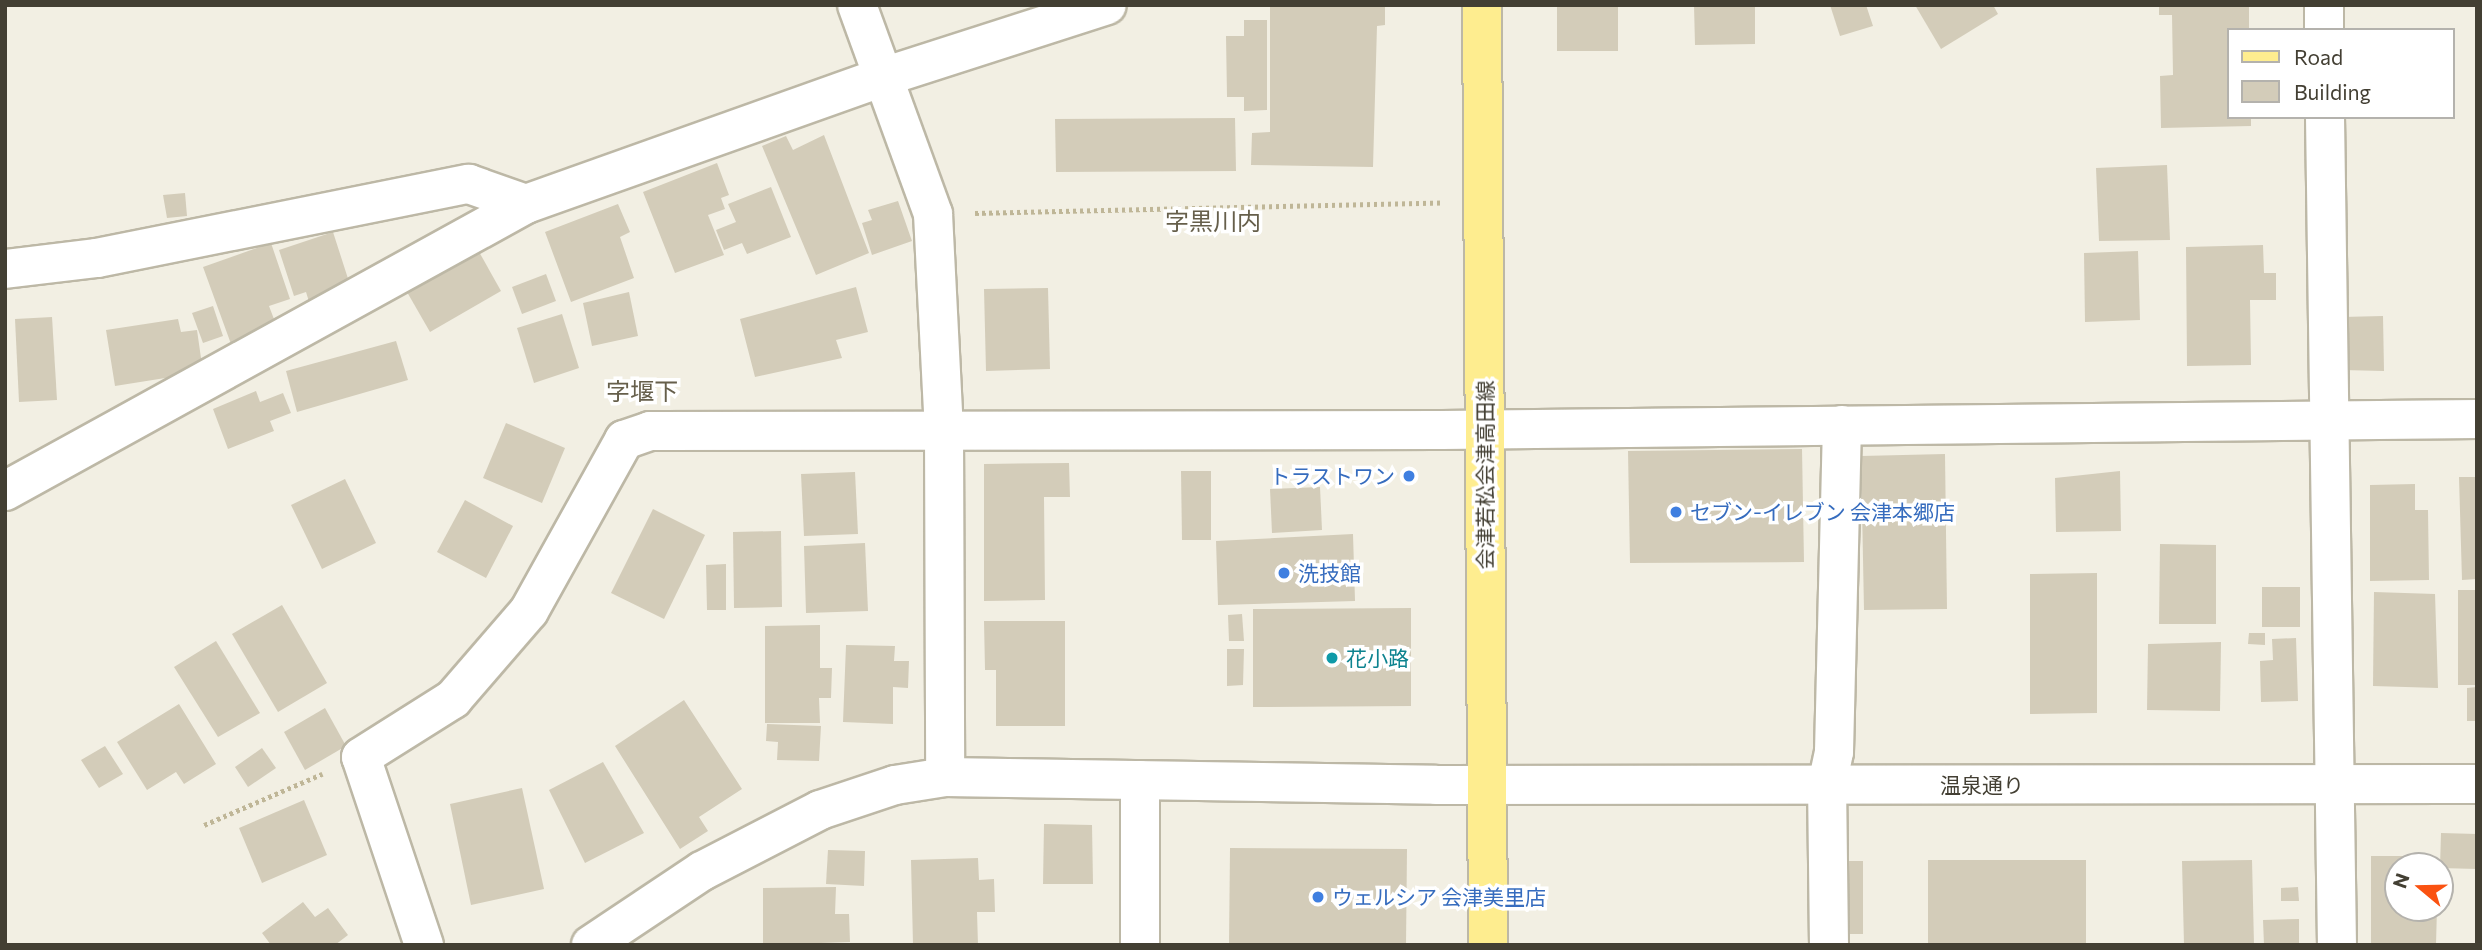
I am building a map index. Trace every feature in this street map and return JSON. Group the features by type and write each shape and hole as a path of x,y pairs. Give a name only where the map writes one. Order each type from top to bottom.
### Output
{"main road":[{"name":"会津若松会津高田線","path":"1482,5 1480,201 1486,429 1488,945"}],"street":[{"path":"857,5 880,78 933,214 944,430 945,777"},
{"path":"5,491 526,204 880,78 1107,5"},
{"path":"2324,5 2324,28"},
{"path":"2325,119 2337,945"},
{"path":"5,269 97,258 469,184 526,204"},
{"path":"424,945 361,757 453,699 529,611 624,440 650,431 1486,429 2477,419"},
{"path":"1829,945 1827,785 1834,752 1842,425"},
{"name":"温泉通り","path":"591,945 702,871 820,810 895,785 945,777 1487,785 2477,784"},
{"path":"1140,780 1140,945"}],"path":[{"path":"933,214 1480,201"},
{"path":"204,825 361,757"}],"building":[{"path":"1270,5 1385,5 1385,25 1377,26 1373,167 1251,165 1252,133 1270,132"},
{"path":"1557,5 1618,5 1618,51 1557,51"},
{"path":"1694,5 1755,5 1755,44 1695,45"},
{"path":"1830,5 1866,5 1873,26 1840,36"},
{"path":"1915,5 1993,5 1998,14 1941,49"},
{"path":"2159,5 2249,5 2249,28 2226,28 2226,119 2251,119 2251,126 2161,128 2160,76 2173,75 2172,15 2159,15"},
{"path":"1244,20 1267,20 1267,110 1244,111 1244,97 1227,97 1226,36 1244,36"},
{"path":"1235,118 1236,171 1056,172 1055,119"},
{"path":"824,135 869,253 816,275 762,146 786,136 793,150"},
{"path":"717,163 729,195 721,198 725,209 708,215 724,255 675,273 643,192"},
{"path":"2167,165 2170,240 2099,241 2096,168"},
{"path":"771,187 791,237 747,254 742,243 724,250 716,230 736,222 728,204"},
{"path":"185,193 187,216 167,218 163,195"},
{"path":"898,201 912,241 872,255 862,223 872,220 868,210"},
{"path":"618,204 630,232 620,237 634,278 571,302 545,232"},
{"path":"333,232 352,291 310,305 306,292 294,296 279,250"},
{"path":"271,243 290,299 269,306 277,327 231,344 203,267"},
{"path":"2263,245 2264,273 2276,273 2276,300 2250,300 2251,365 2187,366 2186,247"},
{"path":"478,250 501,291 430,332 407,292"},
{"path":"2138,251 2140,320 2085,322 2084,253"},
{"path":"546,274 556,301 522,314 512,287"},
{"path":"856,287 868,332 836,340 842,358 755,377 740,319"},
{"path":"1048,288 1050,369 986,371 984,289"},
{"path":"629,292 638,336 592,346 583,303"},
{"path":"213,306 223,336 203,343 192,313"},
{"path":"562,314 579,368 534,383 517,328"},
{"path":"2383,316 2384,371 2342,370 2342,317"},
{"path":"52,317 57,400 19,402 15,319"},
{"path":"178,319 181,332 197,330 203,372 115,386 106,330"},
{"path":"396,341 408,380 297,412 286,371"},
{"path":"256,391 260,402 283,393 291,413 270,421 274,431 228,449 213,409"},
{"path":"506,423 565,448 542,503 483,478"},
{"path":"1802,449 1804,562 1630,563 1628,451"},
{"path":"1945,454 1947,609 1864,610 1861,456"},
{"path":"1069,463 1070,497 1044,497 1045,600 984,601 984,464"},
{"path":"1181,471 1211,471 1211,540 1182,540"},
{"path":"2120,471 2121,531 2056,532 2055,478"},
{"path":"855,472 858,534 804,536 801,474"},
{"path":"2459,477 2477,477 2477,579 2462,580"},
{"path":"345,479 376,543 322,569 291,505"},
{"path":"2415,484 2415,510 2428,510 2429,580 2370,581 2370,485"},
{"path":"1320,487 1322,530 1272,533 1270,489"},
{"path":"465,500 513,526 486,578 437,552"},
{"path":"653,509 705,535 664,619 611,593"},
{"path":"781,531 782,607 734,608 733,532"},
{"path":"1353,534 1355,601 1218,605 1216,541"},
{"path":"865,543 868,611 806,613 804,546"},
{"path":"2160,544 2216,545 2216,624 2159,624"},
{"path":"726,564 726,610 707,610 706,565"},
{"path":"2097,573 2097,713 2030,714 2030,574"},
{"path":"2262,587 2300,587 2300,627 2262,627"},
{"path":"2458,590 2477,590 2477,685 2458,685"},
{"path":"2374,592 2435,594 2438,688 2373,686"},
{"path":"282,605 327,683 278,712 232,634"},
{"name":"花小路","path":"1411,608 1411,706 1253,707 1253,609"},
{"path":"1242,614 1244,641 1229,641 1228,615"},
{"path":"984,621 1065,621 1065,726 996,726 996,670 985,670"},
{"path":"820,625 820,668 832,668 831,698 819,698 820,723 765,723 765,626"},
{"path":"2249,633 2265,633 2265,645 2248,644"},
{"path":"2296,638 2298,701 2261,702 2260,661 2273,660 2272,639"},
{"path":"216,641 260,713 218,737 174,667"},
{"path":"2221,642 2220,711 2147,710 2148,644"},
{"path":"846,645 895,646 894,661 909,661 908,688 893,687 893,724 843,722"},
{"path":"1227,649 1244,649 1243,685 1227,686"},
{"path":"2477,687 2477,721 2467,721 2467,688"},
{"path":"684,700 742,789 699,817 708,831 680,849 615,746"},
{"path":"179,704 216,764 184,784 176,772 147,790 117,742"},
{"path":"325,708 346,746 305,770 284,732"},
{"path":"767,724 821,726 819,761 777,760 778,742 766,741"},
{"path":"105,746 123,774 99,788 81,760"},
{"path":"262,748 276,768 248,787 235,767"},
{"path":"603,762 644,833 585,863 549,790"},
{"path":"522,788 544,889 471,905 450,804"},
{"path":"304,800 327,855 262,883 239,828"},
{"path":"1044,824 1092,825 1093,884 1043,884"},
{"path":"2441,833 2477,834 2477,869 2454,868 2454,852 2440,852"},
{"name":"ウェルシア 会津美里店","path":"1230,848 1407,849 1406,945 1229,945"},
{"path":"828,850 865,851 864,886 826,884"},
{"path":"2371,856 2384,856 2384,922 2437,922 2436,945 2371,945"},
{"path":"978,858 979,880 994,879 995,912 977,912 978,945 913,945 911,860"},
{"path":"1928,860 2086,860 2086,945 1928,945"},
{"path":"2252,860 2254,945 2184,945 2182,861"},
{"path":"1842,861 1863,861 1863,934 1843,934"},
{"path":"836,887 835,914 849,914 850,942 763,945 763,888"},
{"path":"2298,887 2299,901 2281,901 2281,888"},
{"path":"303,902 315,917 328,908 348,935 335,945 271,945 262,933"},
{"path":"2299,919 2299,945 2264,945 2263,920"}],"place":[{"name":"トラストワン","path":"1409,476"},
{"name":"セブン-イレブン 会津本郷店","path":"1676,512"},
{"name":"洗技館","path":"1284,573"},
{"name":"花小路","path":"1332,658"},
{"name":"ウェルシア 会津美里店","path":"1318,897"}],"district":[{"name":"字黒川内","path":"1213,221"},
{"name":"字堰下","path":"642,391"}]}
